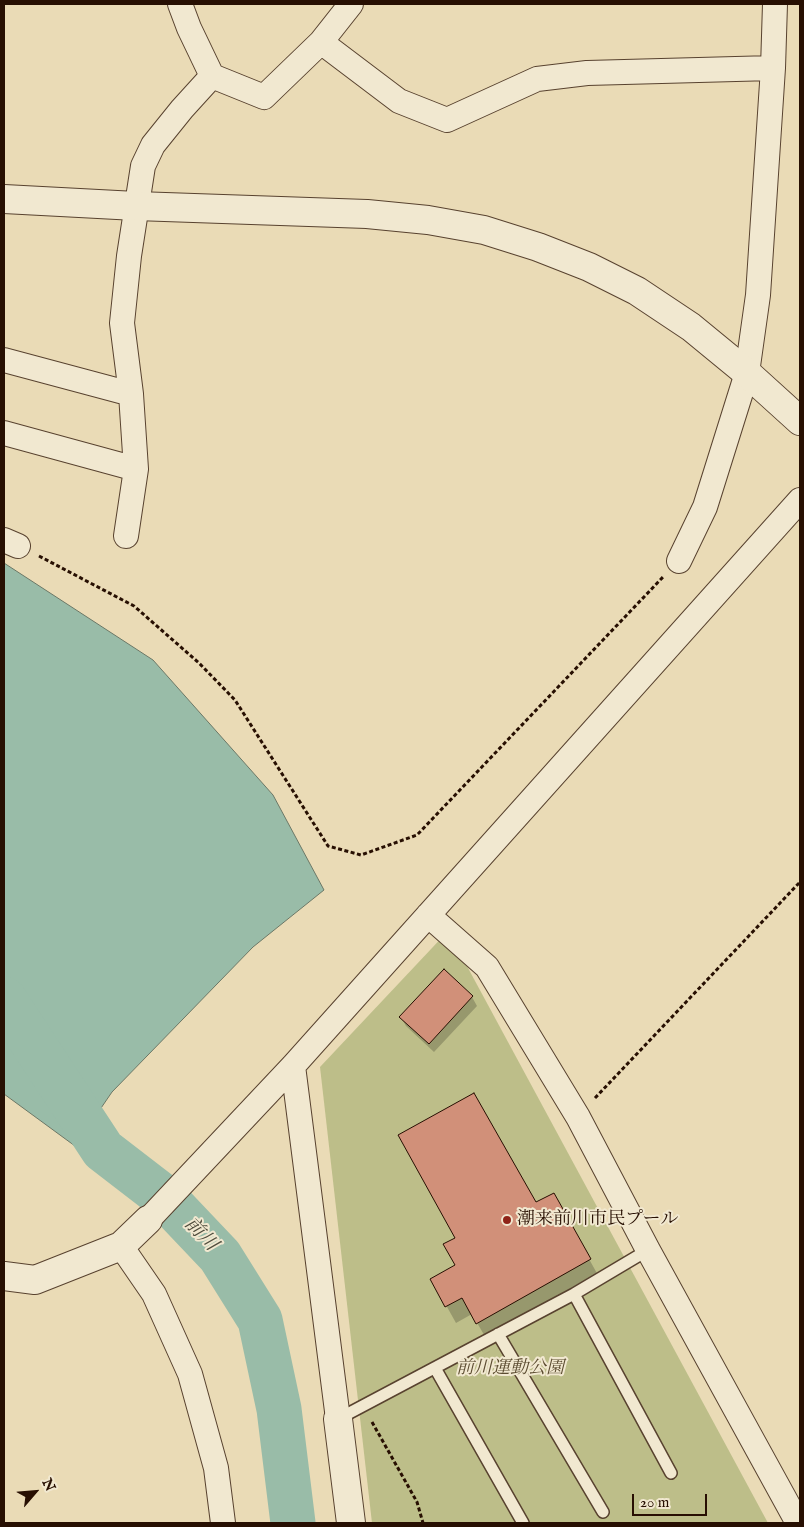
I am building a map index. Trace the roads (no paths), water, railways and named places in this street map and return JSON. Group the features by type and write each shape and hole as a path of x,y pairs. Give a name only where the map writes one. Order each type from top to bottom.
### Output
{"street":[{"path":"180,4 188,28 212,76 264,96 321,42 351,4"},
{"path":"679,561 705,507 747,373 758,296 773,68 774,4"},
{"path":"321,42 399,101 447,120 537,79 587,73 773,68"},
{"path":"126,536 136,469 131,394 122,323 129,256 143,166 153,145 212,76"},
{"path":"4,199 136,206 367,214 428,220 484,230 580,263 636,291 691,327 747,373 800,421"},
{"path":"4,360 131,394"},
{"path":"4,433 136,469"},
{"path":"4,1276 35,1280 121,1246 148,1220 293,1066 800,500"},
{"path":"428,915 487,967 578,1117 648,1250 798,1523"},
{"path":"293,1066 351,1523"},
{"path":"121,1246 154,1294 190,1374 216,1468 223,1523"}],"lane":[{"path":"338,1419 574,1294 648,1250"},
{"path":"574,1294 671,1473"},
{"path":"498,1334 603,1512"},
{"path":"435,1368 523,1523"}],"waterway":[{"name":"前川","path":"4,999 103,1150 164,1197 220,1256 260,1320 279,1409 293,1523"}],"place":[{"name":"潮来前川市民プール","path":"507,1220"}],"park label":[{"name":"前川運動公園","path":"510,1369"}]}
